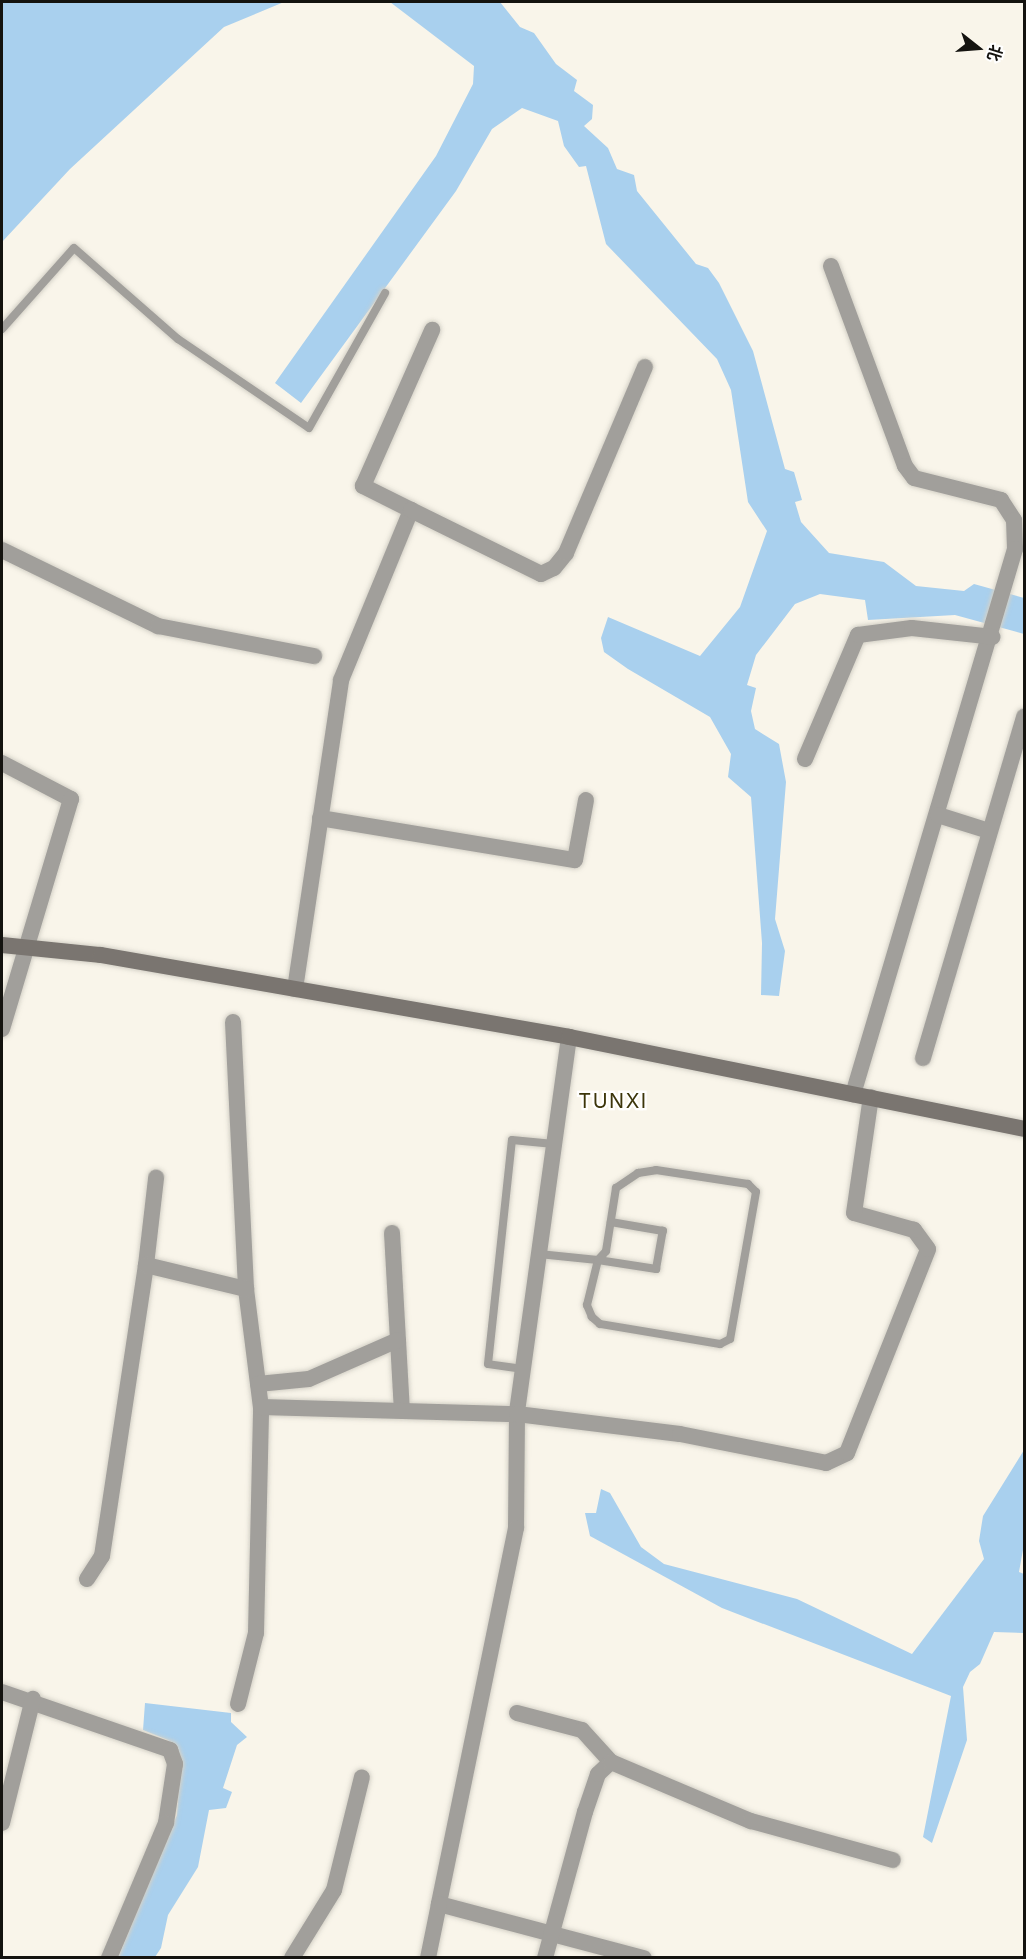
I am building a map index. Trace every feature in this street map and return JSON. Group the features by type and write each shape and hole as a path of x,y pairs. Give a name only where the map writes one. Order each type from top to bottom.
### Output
{"main road":[{"path":"2,945 295,988 569,1036 1024,1129"}],"street":[{"path":"831,266 914,478 1001,500 1014,520 1008,586 853,1094"},
{"path":"432,330 363,486 541,574 554,568 566,554 645,367"},
{"path":"295,988 341,680 411,510"},
{"path":"2,550 158,626 314,656"},
{"path":"805,759 858,635 912,627 994,632"},
{"path":"923,1058 1024,717"},
{"path":"2,763 71,800 24,947 2,1029"},
{"path":"320,819 575,860 586,800"},
{"path":"938,815 989,831"},
{"path":"233,1022 246,1289 261,1407 256,1633 238,1704"},
{"path":"428,1958 516,1528 517,1414 569,1036"},
{"path":"261,1407 517,1414 680,1434 826,1463 847,1453 928,1249 914,1230 854,1213 871,1097"},
{"path":"87,1578 102,1556 146,1265 156,1178"},
{"path":"392,1233 402,1410"},
{"path":"146,1265 246,1289"},
{"path":"258,1384 309,1379 398,1340"},
{"path":"2,1692 33,1699 159,1742 170,1750 176,1764 166,1823 109,1958"},
{"path":"2,1824 33,1699"},
{"path":"517,1713 582,1730 611,1762 751,1821 893,1860"},
{"path":"545,1958 585,1812 598,1774 611,1762"},
{"path":"292,1958 334,1890 362,1777"},
{"path":"439,1904 644,1958"}],"lane":[{"path":"2,329 74,248 178,339 309,428 385,293"},
{"path":"523,1369 488,1364 512,1140 554,1144"},
{"path":"656,1170 748,1184 756,1192 730,1339 720,1344 600,1324 587,1305 598,1260 606,1251 616,1188 638,1173 656,1170"},
{"path":"539,1254 656,1269 663,1231 611,1222"}],"water":[{"path":"2,2 284,2 224,27 70,169 2,242"},
{"path":"390,2 500,2 520,27 534,33 556,64 577,80 574,91 593,105 592,119 584,126 608,148 617,169 634,175 637,191 696,264 708,268 719,283 753,351 785,469 794,472 802,500 795,502 801,522 829,553 884,562 916,586 964,591 974,584 1024,598 1024,634 955,615 868,620 865,600 820,594 795,604 756,655 747,685 756,688 751,711 755,729 779,744 786,782 775,919 785,951 779,996 761,995 762,943 751,797 728,777 731,754 710,717 628,669 604,652 601,638 608,617 700,656 740,607 767,531 748,502 731,390 717,359 606,244 586,166 579,167 564,146 558,121 522,108 492,129 456,191 301,403 275,383 436,156 473,84 474,66"},
{"path":"1024,1450 1024,1544 1019,1572 1024,1574 1024,1633 994,1632 980,1664 970,1672 963,1687 967,1740 932,1843 923,1837 951,1696 722,1608 590,1536 585,1513 596,1513 601,1489 610,1493 641,1547 664,1564 797,1599 912,1654 984,1559 979,1541 983,1516"},
{"path":"145,1703 231,1713 231,1722 247,1737 237,1745 223,1788 232,1792 226,1808 209,1810 198,1867 168,1915 161,1948 155,1957 118,1958 177,1815 181,1756 168,1740 143,1730"}],"district":[{"name":"TUNXI","path":"613,1101"}]}
